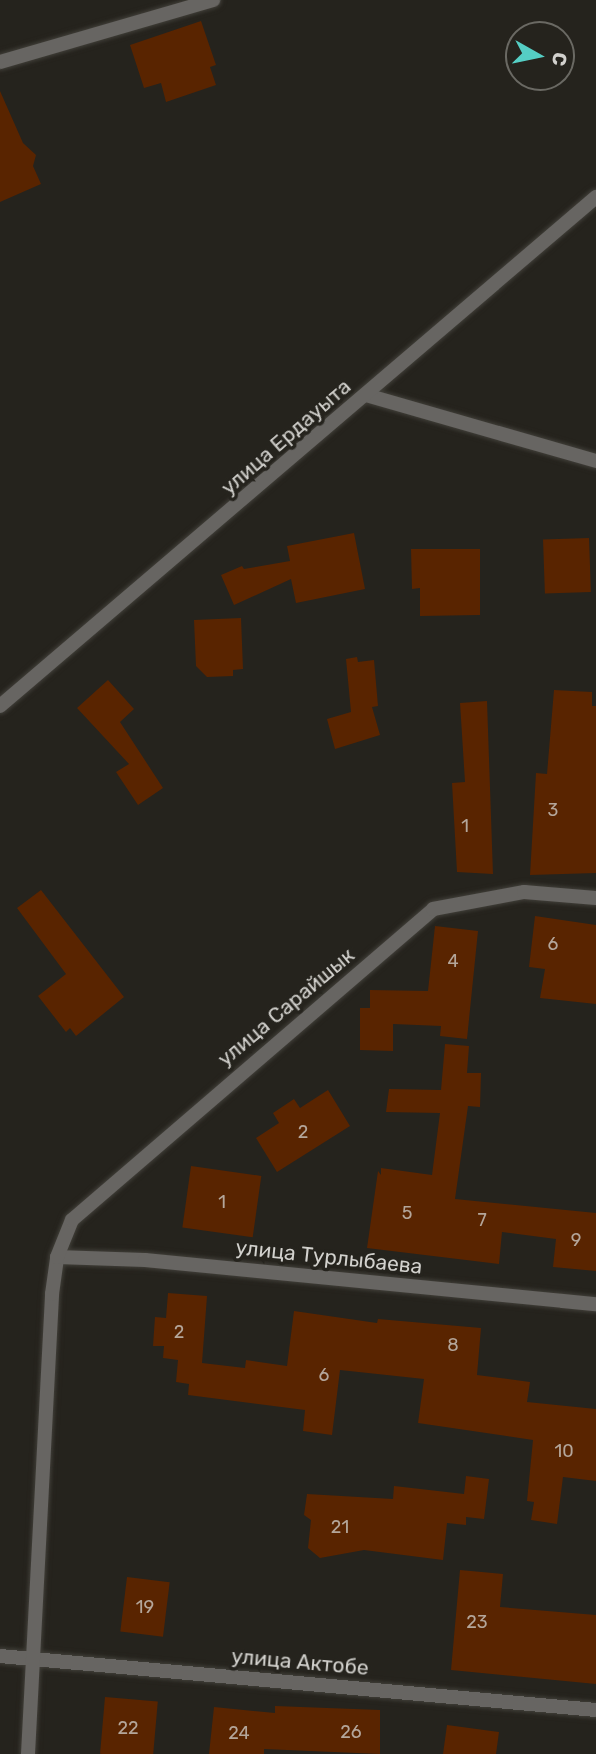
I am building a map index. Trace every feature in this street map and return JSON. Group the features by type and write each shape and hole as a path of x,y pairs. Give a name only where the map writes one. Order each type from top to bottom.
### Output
{"street":[{"path":"0,62 213,0"},
{"name":"улица Ердауыта","path":"0,706 596,197"},
{"path":"366,396 596,461"},
{"name":"улица Сарайшык","path":"28,1754 57,1257 72,1220 433,909 524,892 596,898"},
{"name":"улица Турлыбаева","path":"57,1257 145,1260 596,1304"},
{"name":"улица Актобе","path":"0,1656 596,1710"}],"building":[{"path":"201,21 216,65 210,67 216,85 166,102 161,83 144,88 130,45"},
{"path":"0,91 23,143 36,155 33,166 41,184 0,202"},
{"path":"354,533 365,589 296,603 291,579 234,605 221,575 242,566 244,569 290,561 287,546"},
{"path":"589,538 591,592 545,594 543,540"},
{"path":"411,549 480,549 480,615 420,616 420,588 412,589"},
{"path":"241,618 243,669 233,670 233,676 207,677 196,666 194,620"},
{"path":"357,657 358,662 374,660 378,706 372,707 380,735 335,749 327,719 351,712 346,659"},
{"path":"108,680 134,709 120,722 163,788 138,805 116,772 129,764 77,708"},
{"path":"554,690 592,692 592,706 596,706 596,873 530,875 536,773 547,774"},
{"path":"487,701 493,874 457,872 452,783 465,782 460,703"},
{"path":"41,890 124,997 76,1036 70,1028 66,1032 38,996 66,974 17,908"},
{"path":"535,916 596,925 596,1004 540,998 545,969 529,967"},
{"path":"435,926 478,931 467,1039 440,1036 441,1026 393,1024 393,1051 360,1050 360,1008 370,1008 370,990 428,991"},
{"path":"445,1044 469,1046 467,1073 481,1073 480,1107 468,1106 455,1199 596,1213 596,1271 553,1267 556,1239 502,1232 499,1264 367,1248 378,1171 381,1175 381,1168 432,1175 440,1113 386,1112 389,1089 441,1090"},
{"path":"328,1090 350,1126 277,1172 256,1138 279,1123 273,1113 294,1099 300,1108"},
{"path":"191,1166 261,1176 253,1237 182,1227"},
{"path":"168,1293 207,1296 202,1363 245,1368 246,1360 287,1366 294,1311 377,1323 378,1319 481,1328 477,1375 530,1382 527,1402 596,1409 596,1481 563,1477 557,1524 531,1520 534,1502 527,1501 533,1440 418,1423 424,1379 340,1370 332,1435 303,1431 305,1410 188,1395 189,1384 176,1382 178,1360 163,1358 164,1346 153,1346 155,1317 166,1318"},
{"path":"466,1476 489,1479 484,1519 466,1517 466,1525 447,1523 443,1560 364,1550 320,1558 308,1548 311,1520 304,1515 307,1494 393,1499 394,1486 464,1494"},
{"path":"460,1570 503,1574 500,1607 596,1615 596,1684 451,1670"},
{"path":"127,1577 170,1582 163,1637 120,1632"},
{"path":"105,1697 158,1702 153,1754 100,1754"},
{"path":"275,1706 380,1710 380,1754 264,1749 264,1754 209,1754 214,1707 275,1713"},
{"path":"447,1725 499,1732 496,1754 443,1754"}]}
